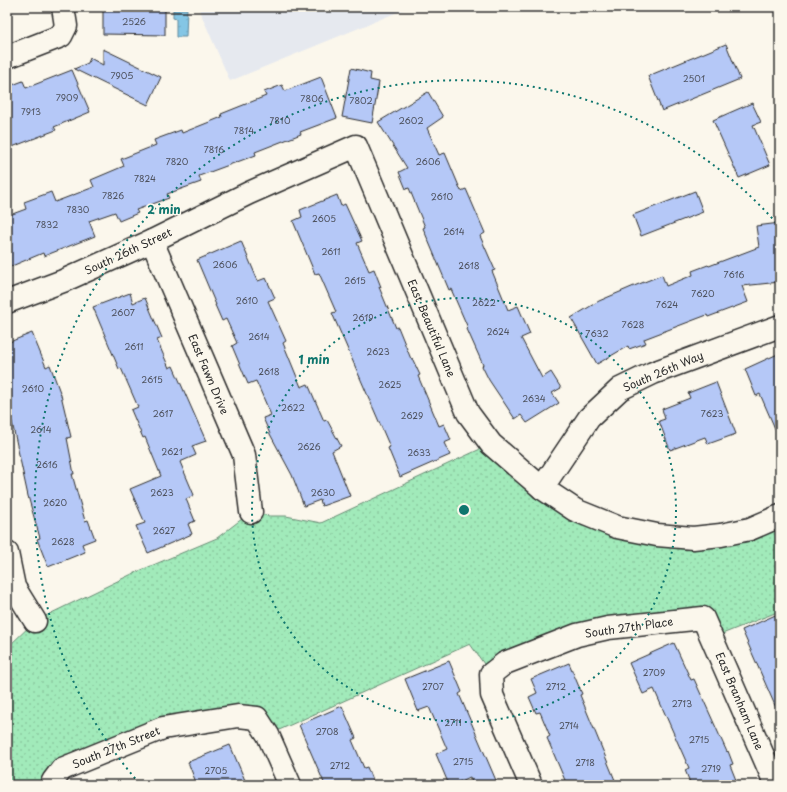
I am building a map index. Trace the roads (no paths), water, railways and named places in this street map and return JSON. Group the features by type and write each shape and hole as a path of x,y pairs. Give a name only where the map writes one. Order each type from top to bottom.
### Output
{"street":[{"path":"7,57 61,36 64,17"},
{"name":"South 26th Street","path":"7,302 63,281 152,241 249,193 356,146"},
{"name":"East Beautiful Lane","path":"356,146 468,413 491,444 542,488"},
{"name":"East Fawn Drive","path":"152,241 244,455 251,512"},
{"name":"South 26th Way","path":"542,488 589,418 620,389 653,373 780,326"},
{"path":"542,488 575,510 617,527 657,535 693,538 721,535 750,529 780,516"},
{"path":"7,553 14,587 35,621"},
{"name":"South 27th Place","path":"531,785 492,694 491,674 505,663 577,634 608,628 703,618"},
{"name":"East Branham Lane","path":"703,618 776,785"},
{"name":"South 27th Street","path":"53,783 62,769 163,728 238,716 257,718 268,735 290,785"}],"water":[{"path":"173,9 187,9 186,37 176,37 176,19 173,18"}]}
